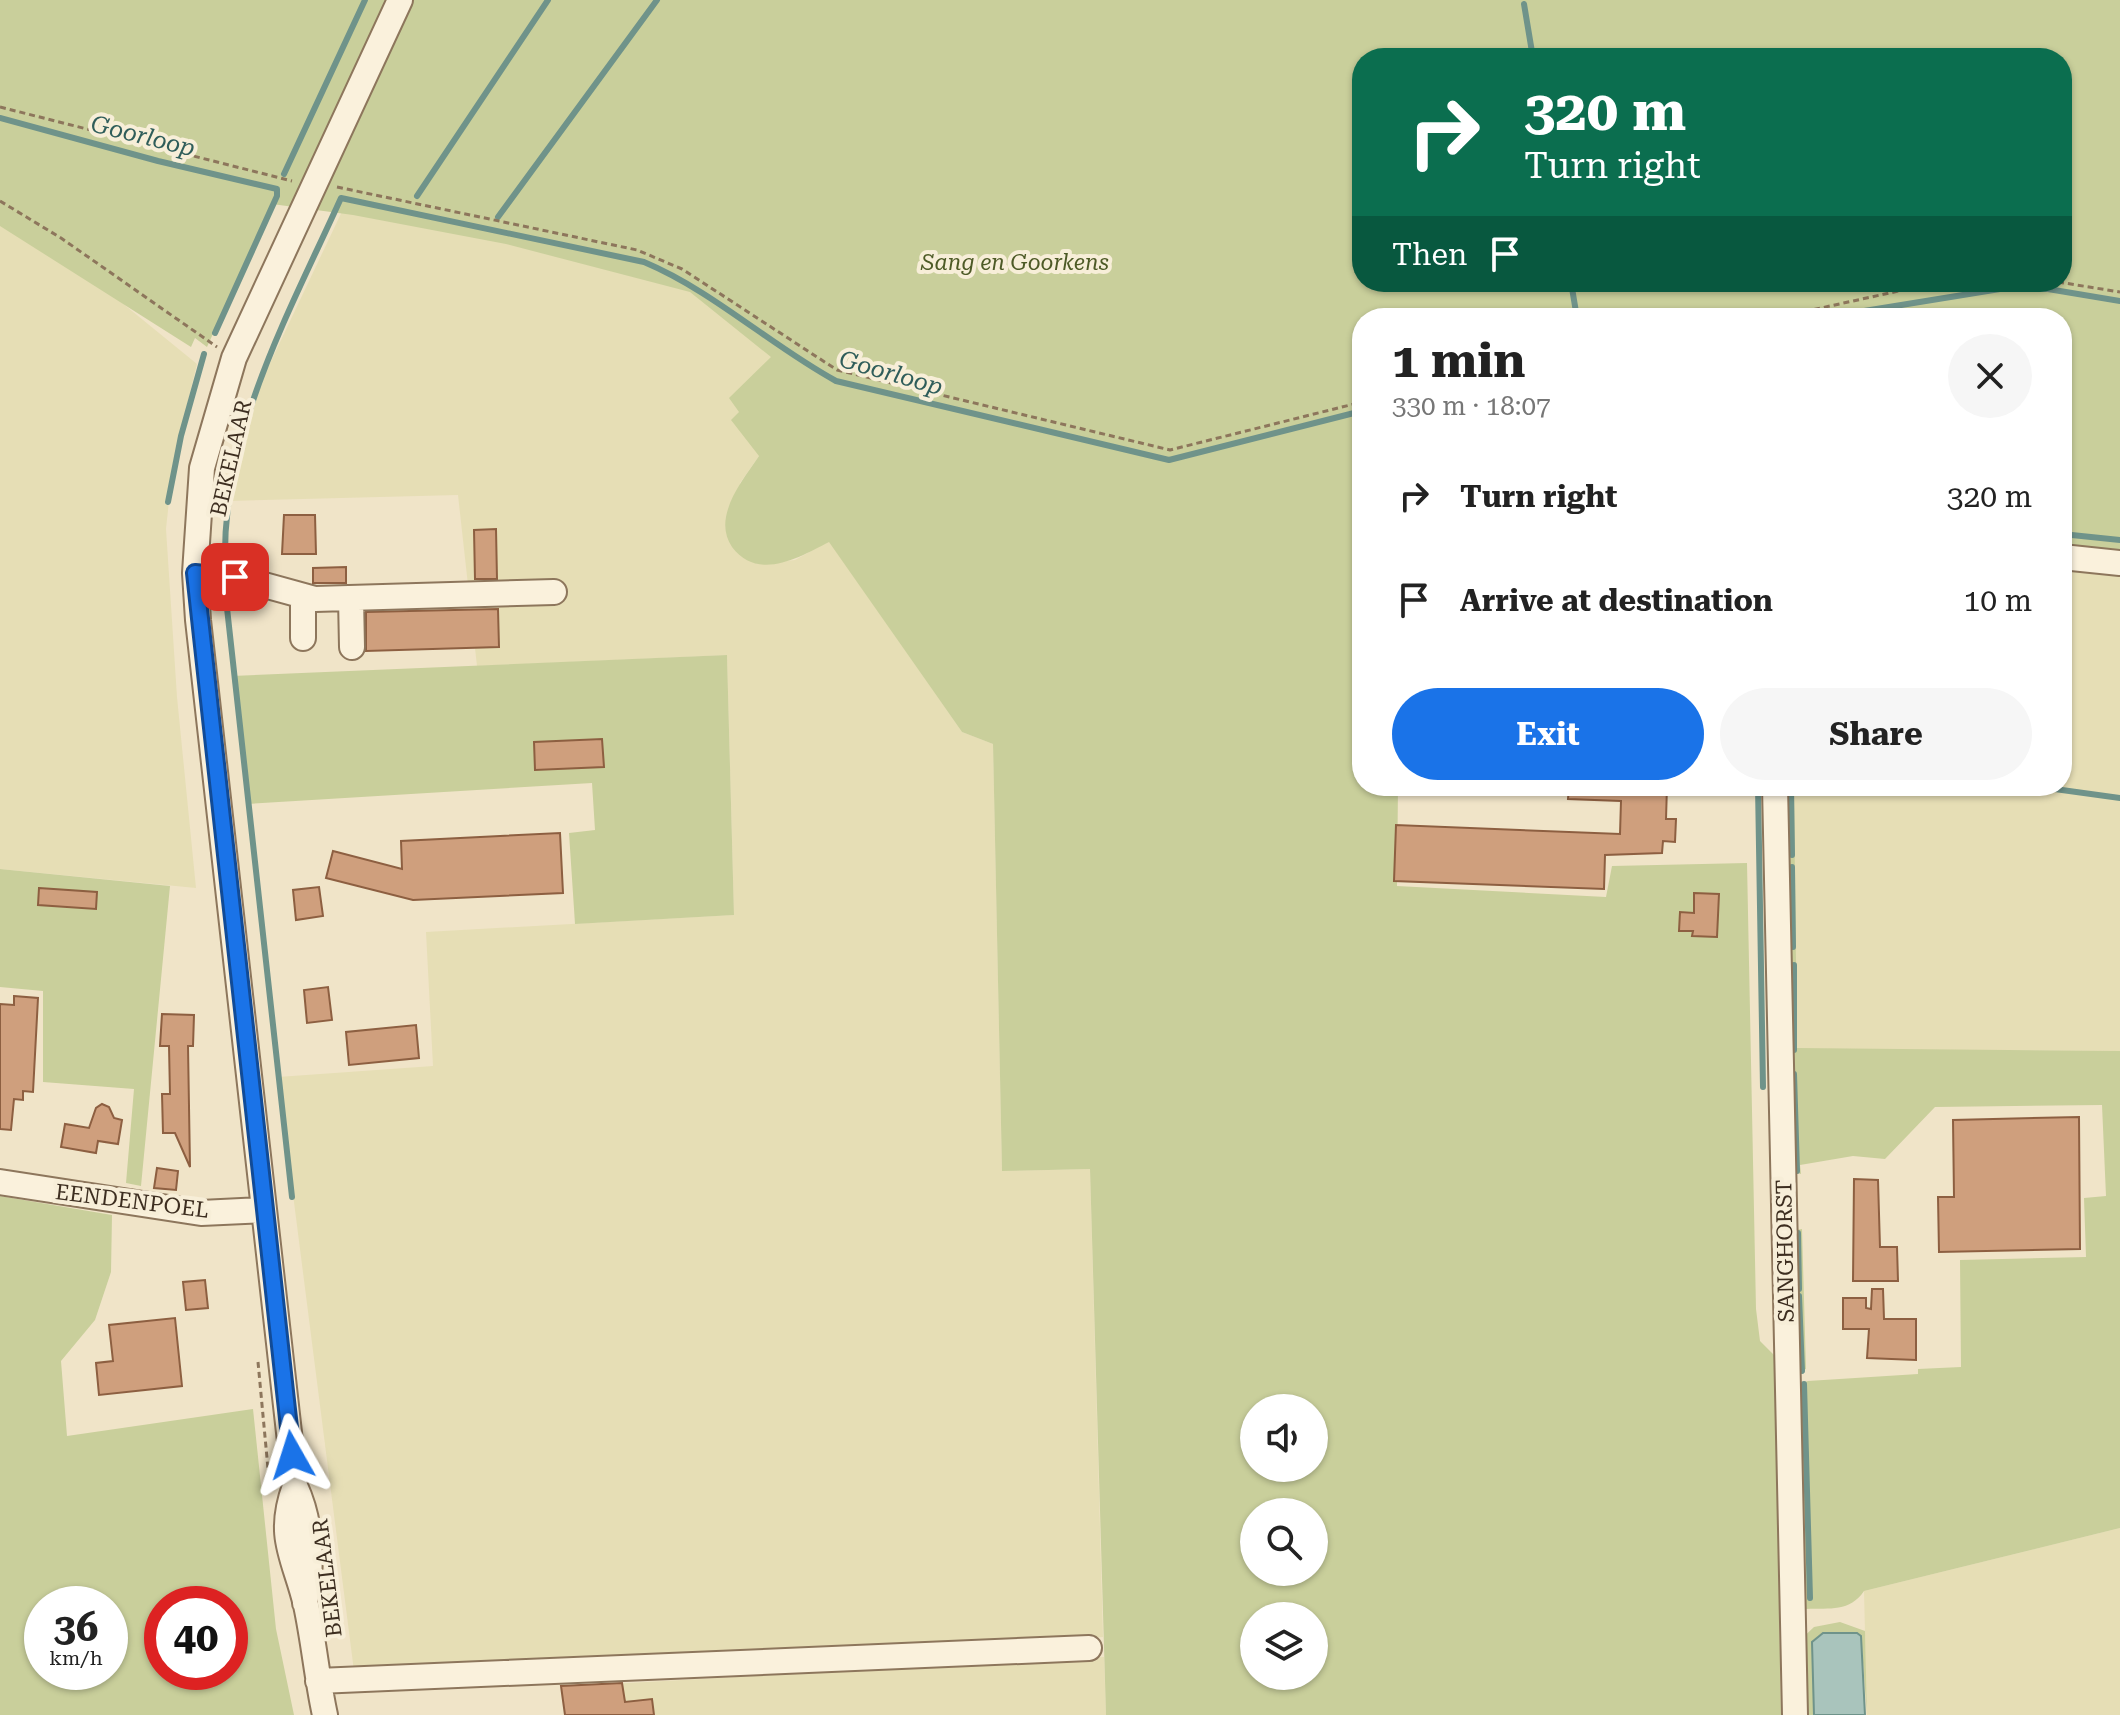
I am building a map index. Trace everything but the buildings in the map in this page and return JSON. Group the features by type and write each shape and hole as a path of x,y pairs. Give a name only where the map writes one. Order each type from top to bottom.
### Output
{"street":[{"name":"BEKELAAR","path":"325,1715 305,1603 311,1570 306,1509 295,1486 195,573 202,468 226,353 400,0"},
{"path":"2072,558 2120,563"},
{"path":"195,573 235,577 303,596 351,598 554,592"},
{"path":"303,596 303,638"},
{"path":"351,598 352,647"},
{"name":"SANGHORST","path":"1775,796 1795,1715"},
{"name":"EENDENPOEL","path":"0,1182 201,1213 264,1210"},
{"path":"318,1681 1089,1648"}],"path":[{"path":"0,107 269,178 296,182"},
{"path":"342,175 336,187 637,250 682,269 837,370 1170,450 1352,404"},
{"path":"0,201 61,238 226,353"},
{"path":"2072,284 2120,292"},
{"path":"1821,308 1894,292"},
{"path":"224,334 226,353"},
{"path":"257,1350 270,1487"}],"shaded area":[{"path":"346,203 674,275 789,356 759,456 740,483 746,559 758,564 795,560 829,541 962,732 993,744 1002,1171 1090,1169 1103,1637 355,1679 278,1077 433,1066 426,932 734,915 727,655 477,666 458,495 229,501 254,397"},
{"path":"0,214 51,245 197,364 173,463 166,529 177,697 196,888 0,869"},
{"path":"2072,570 2120,575 2120,1051 1797,1049 1794,796 2072,796"},
{"path":"2120,1528 2120,1715 1867,1715 1864,1591"},
{"path":"1104,1657 1106,1715 594,1715 592,1685"}],"green space":[{"name":"Sang en Goorkens","path":"0,0 2120,0 2120,555 2072,550 2072,308 1352,308 1352,796 1398,796 1397,886 1606,897 1612,866 1747,863 1756,1309 1760,1341 1775,1356 1781,1715 1106,1715 1090,1169 1002,1171 993,744 962,732 829,542 792,559 766,565 742,557 730,544 725,529 728,509 739,485 759,456 731,420 739,412 729,398 771,357 690,292 506,244 353,215 272,204 207,347 195,338 191,347 0,226"},
{"path":"727,655 734,915 575,924 569,833 595,830 592,783 247,804 232,676"},
{"path":"1779,796 1794,796 1797,1048 2120,1051 2120,1528 1864,1591 1846,1606 1806,1609 1795,1599 1796,1385 1808,1381 1918,1374 1918,1369 1961,1367 1960,1260 2086,1257 2084,1198 2106,1196 2102,1105 1935,1107 1885,1159 1853,1156 1800,1165 1801,1174 1787,1170"},
{"path":"0,869 170,886 141,1186 126,1183 134,1089 43,1082 43,991 0,987"},
{"path":"0,1196 112,1215 111,1272 95,1320 61,1361 67,1436 253,1409 276,1629 294,1715 0,1715"},
{"path":"1802,1229 1806,1369 1798,1371 1796,1230"},
{"path":"1840,1622 1865,1631 1867,1715 1861,1636 1812,1642 1814,1715 1797,1715 1796,1644 1814,1627"}],"water":[{"path":"1823,1633 1857,1633 1861,1636 1865,1715 1814,1715 1812,1642"}],"waterway":[{"path":"284,174 365,0"},
{"path":"417,196 548,0"},
{"path":"498,217 657,0"},
{"path":"1524,4 1531,48"},
{"name":"Goorloop","path":"0,118 158,161 277,189 277,196 215,333"},
{"name":"Goorloop","path":"225,560 227,512 247,419 281,329 341,198 644,262 694,288 836,381 1169,460 1352,414"},
{"path":"1573,292 1575,308"},
{"path":"1883,308 1981,292"},
{"path":"2066,292 2120,301"},
{"path":"168,502 181,436 204,354"},
{"name":"Goorloop","path":"2072,535 2120,540"},
{"path":"225,590 292,1197"},
{"path":"2072,791 2120,798"},
{"path":"1758,796 1763,1087"},
{"path":"1791,796 1792,855"},
{"path":"1792,867 1793,947"},
{"path":"1794,965 1794,1050"},
{"path":"1794,1074 1797,1171"},
{"path":"1798,1233 1799,1289"},
{"path":"1799,1296 1802,1371"},
{"path":"1804,1384 1810,1598"}],"route":[{"path":"235,577 195,573 292,1455"}]}
